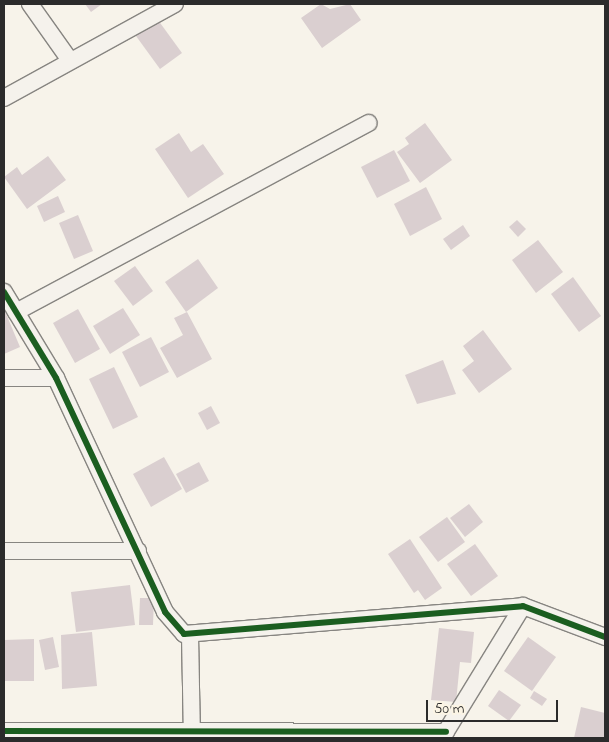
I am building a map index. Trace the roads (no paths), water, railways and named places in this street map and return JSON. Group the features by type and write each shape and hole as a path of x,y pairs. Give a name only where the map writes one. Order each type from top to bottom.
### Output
{"street":[{"path":"30,4 69,59"},
{"path":"4,98 69,59 175,4"},
{"path":"16,312 369,123"},
{"path":"4,292 56,378 170,621 190,635 523,606 605,637"},
{"path":"4,378 56,378"},
{"path":"4,551 138,551"},
{"path":"4,731 192,735 444,735 523,606"},
{"path":"190,635 192,735"}]}
